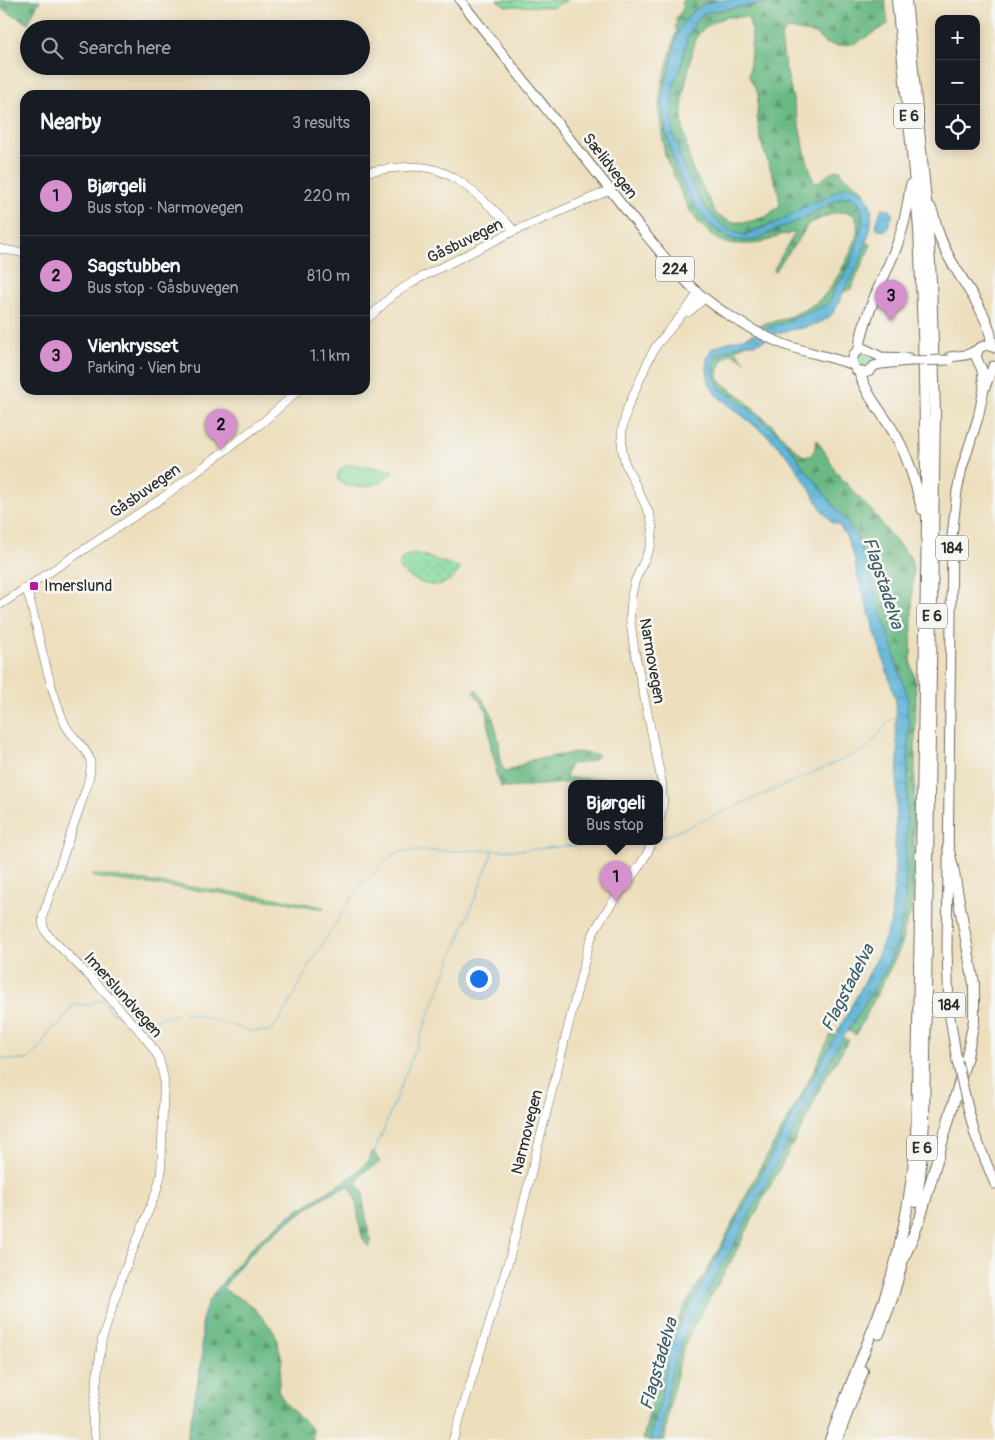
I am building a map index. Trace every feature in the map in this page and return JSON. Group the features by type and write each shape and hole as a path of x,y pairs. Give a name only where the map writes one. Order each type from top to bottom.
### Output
{"highway":[{"name":"E 6","path":"830,1440 888,1289 904,1227 914,1163 917,1098 927,521 919,238 914,162 897,0"},
{"name":"E 6","path":"903,1261 918,1187 924,1114 935,454 933,340 926,200 906,0"},
{"name":"E 6","path":"856,352 903,228 914,162"},
{"name":"E 6","path":"926,200 933,212 940,237 949,257 986,318 993,347"},
{"name":"E 6","path":"856,368 872,400 904,450 914,477 922,512 927,521"},
{"name":"E 6","path":"837,1440 884,1320 922,1210 967,1056 973,1028 975,996 972,967 948,847"}],"main road":[{"name":"Sælidvegen","path":"460,0 668,261 701,295 728,314 774,340 797,349 830,358"},
{"path":"370,171 413,166 427,167 442,172 458,180 477,195 514,231"},
{"name":"Gåsbuvegen","path":"370,316 384,302 406,286 514,231 586,200 608,187"},
{"path":"0,249 20,252"},
{"name":"Narmovegen","path":"661,780 634,648 630,618 632,593 651,545 653,529 650,516 625,463 621,439 624,416 643,370 656,346 701,295"},
{"name":"224","path":"949,358 966,354 984,345 993,347"},
{"path":"979,348 976,354 979,364"},
{"name":"224","path":"830,358 845,357 868,349 881,357 909,359 949,358 965,360 986,368 994,365"},
{"path":"856,352 852,359 856,368"},
{"path":"874,354 876,360 874,366"},
{"name":"224","path":"830,358 868,372 874,366 909,359"},
{"name":"184","path":"979,364 984,389"},
{"name":"184","path":"994,365 984,389 978,418 958,483 953,518 947,941 951,1031 956,1061 975,1135 995,1184"},
{"name":"Gåsbuvegen","path":"0,605 162,498 268,418 293,395"},
{"name":"Imerslundvegen","path":"26,588 58,706 69,732 89,756 91,769 42,924 45,932 97,984 150,1044 159,1058 164,1079 161,1174 157,1190 122,1277 102,1340 93,1413 93,1431 96,1440"},
{"name":"Narmovegen","path":"453,1440 511,1253 589,944 600,920 635,873 650,845"}],"green space":[{"path":"0,0 40,0 30,20 22,20 0,8"},
{"path":"497,0 567,0 554,7 506,6"},
{"path":"683,0 717,0 704,3 687,17 678,33 666,81 663,113 669,147 676,171 697,208 712,227 729,238 742,241 755,240 837,200 850,197 858,202 862,209 861,234 846,273 835,287 833,296 828,304 789,322 762,331 758,328 763,324 796,314 813,305 828,291 853,247 857,223 853,214 843,212 834,213 808,224 774,272 796,231 754,244 728,244 717,239 698,222 688,208 665,156 659,113 662,83 677,30 675,20 684,7 681,4"},
{"path":"777,0 885,0 888,24 856,43 837,46 824,43 816,34 788,29 784,31 781,36 784,60 814,183 833,171 841,170 841,174 866,192 864,194 859,189 846,186 823,199 811,203 783,220 744,235 732,232 720,223 708,210 688,178 673,134 672,99 675,81 681,67 688,36 696,21 707,12 769,3","holes":["727,17 748,17 752,32 749,77 758,93 757,118 762,146 778,190 780,205 767,216 748,222 731,222 717,215 691,166 682,122 683,96 694,44 698,35 715,21"]},
{"path":"866,242 871,245 851,289 844,292 848,281 852,277"},
{"path":"748,342 750,343 736,350 745,361 732,353 724,360 718,375 720,381 740,396 802,455 811,455 816,439 836,472 911,558 913,568 911,665 915,679 916,697 913,906 903,934 903,942 856,1035 848,1031 886,969 897,942 905,903 909,745 908,697 874,590 871,572 855,535 847,522 803,467 795,453 777,433 719,387 715,378 714,362 716,355"},
{"path":"864,353 870,355 872,361 870,367 864,369 858,367 856,361 858,355"},
{"path":"352,464 393,471 383,482 364,487 345,486 338,480 338,474 343,467"},
{"path":"416,554 461,568 447,582 440,585 424,584 400,570 400,563 404,556"},
{"path":"476,689 492,714 499,741 501,765 506,772 531,760 578,752 598,755 589,762 570,764 566,778 624,780 568,780 568,783 501,787 495,771 496,764 491,748 487,711 474,693"},
{"path":"92,874 282,899 324,907 323,909 285,902 93,877"},
{"path":"831,1034 849,1040 822,1084 809,1114 731,1261 689,1335 682,1353 671,1399 665,1440 643,1440 660,1364 683,1309 726,1236 757,1173 802,1094"},
{"path":"373,1151 380,1162 362,1174 357,1183 364,1193 363,1200 369,1234 372,1240 369,1247 362,1235 356,1201 349,1186 327,1195 288,1222 261,1244 241,1264 223,1289 255,1309 274,1331 282,1359 278,1391 288,1406 312,1429 313,1440 187,1440 202,1359 202,1320 208,1301 254,1245 290,1215 350,1178 368,1161"}],"water":[{"path":"717,0 776,0 707,12 696,21 688,36 681,67 674,84 673,134 684,167 699,199 714,218 730,231 745,235 782,220 810,203 823,199 846,186 857,189 866,196 872,213 871,224 861,257 838,306 829,317 817,324 775,334 757,343 742,344 719,353 716,355 714,362 715,378 719,387 777,433 795,454 803,467 847,522 855,535 871,572 874,590 908,697 905,903 897,942 887,967 833,1054 737,1239 687,1327 671,1375 660,1440 650,1440 653,1423 661,1399 667,1360 679,1325 876,960 890,925 894,889 898,748 896,701 857,574 855,559 846,536 839,525 833,523 824,513 790,459 769,437 715,394 709,383 707,369 707,359 713,348 789,322 828,303 853,257 862,219 861,208 857,200 849,197 839,199 802,219 753,240 733,239 715,229 700,213 687,192 677,170 665,124 663,96 681,26 694,11 705,4"},
{"path":"882,208 889,209 893,214 887,229 884,231 876,226"}],"waterway":[{"path":"663,836 865,750 896,716"},
{"path":"185,1013 202,1016 250,1031 271,1031 289,1005 311,962 359,887 395,853 407,851 524,850 579,845"},
{"path":"190,1440 202,1383 206,1310 254,1250 285,1222 355,1178 372,1159 479,888 492,850"},
{"path":"0,1058 27,1060 39,1050 48,1033 60,1025 73,1004 86,1005 100,1000 105,1003 109,1011 122,1017"},
{"path":"145,1025 163,1017 176,1015"},
{"path":"131,1017 140,1022"}],"place":[{"name":"Vienkrysset","path":"891,321"},
{"name":"Sagstubben","path":"221,450"},
{"name":"Imerslund","path":"34,586"},
{"name":"Bjørgeli","path":"616,902"}],"water label":[{"name":"Flagstadelva","path":"883,583"},
{"name":"Flagstadelva","path":"848,988"},
{"name":"Flagstadelva","path":"659,1364"}]}
